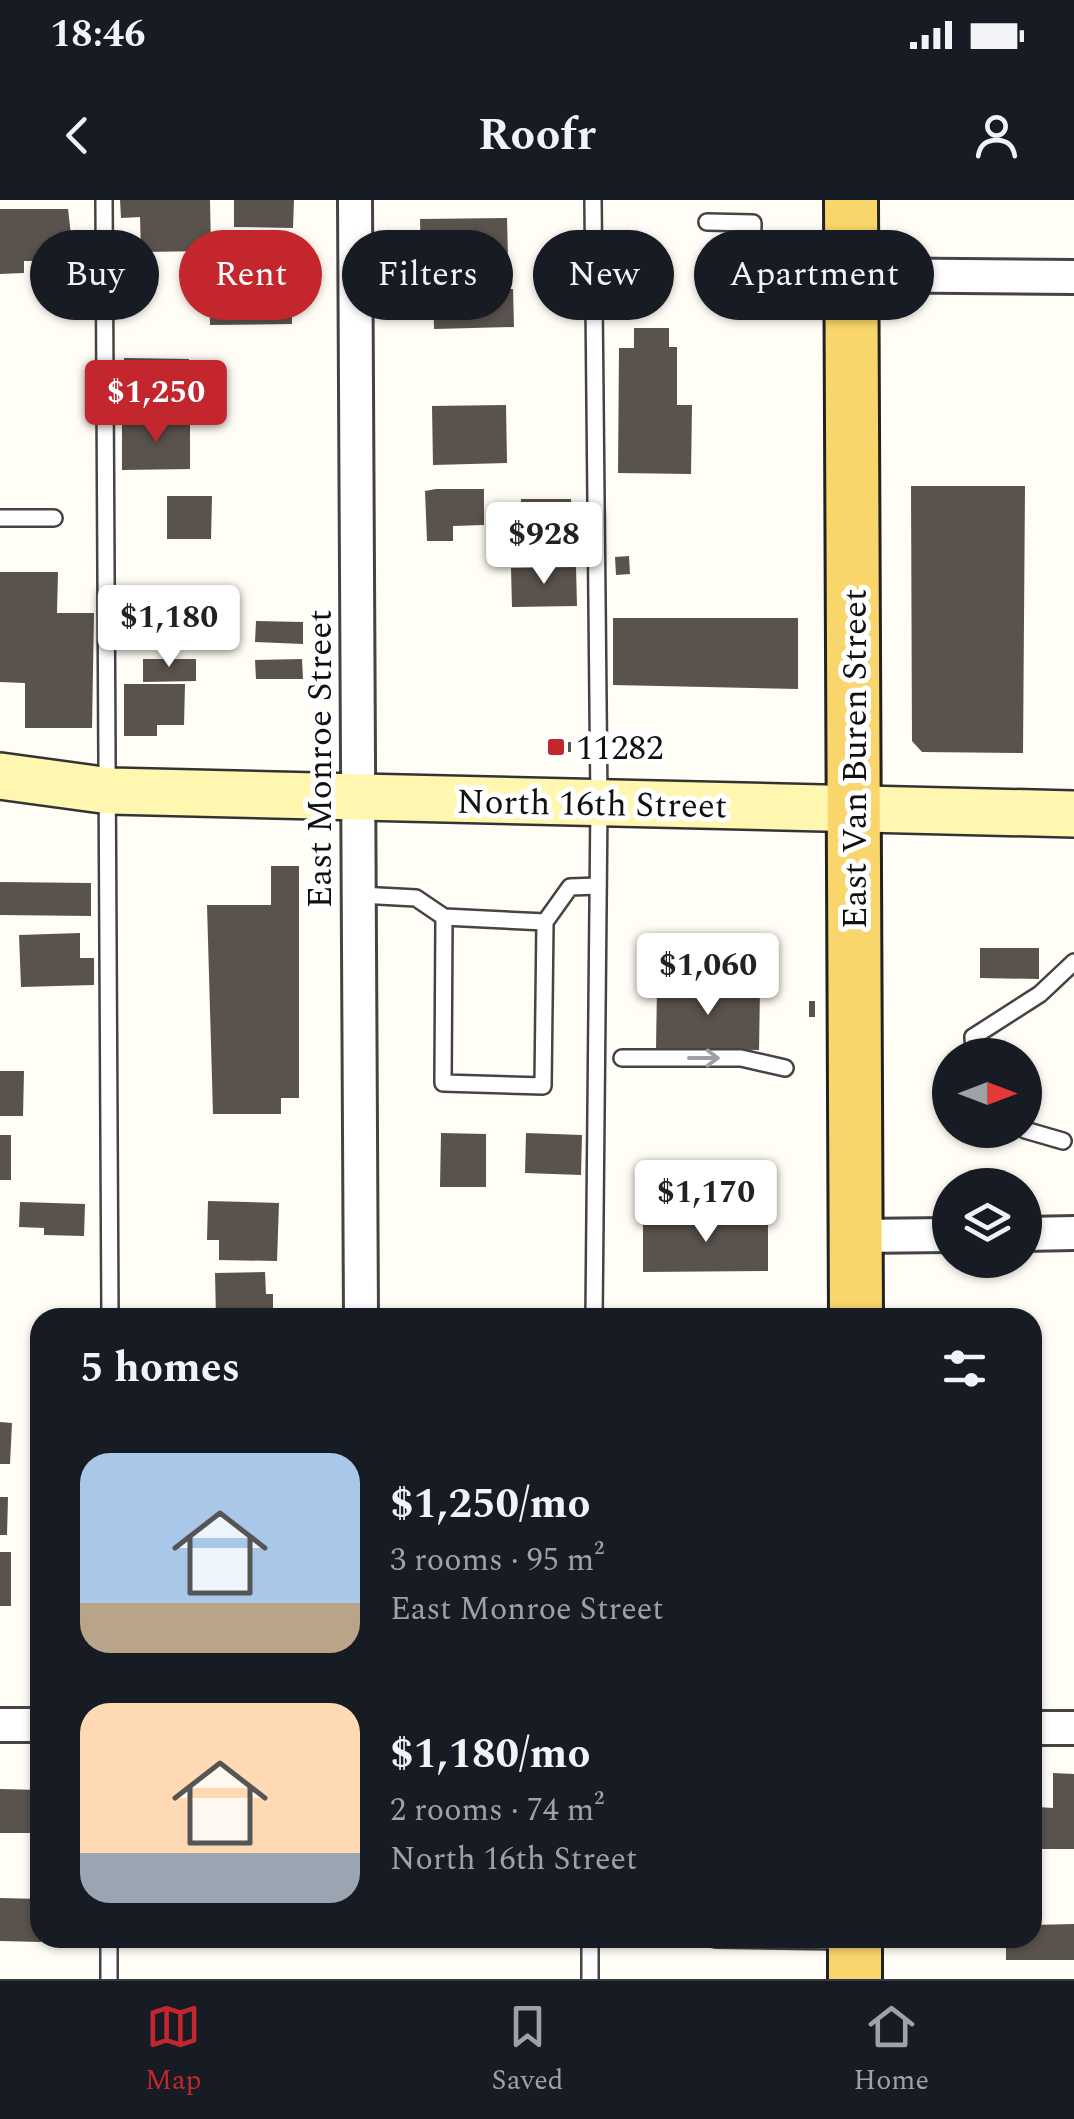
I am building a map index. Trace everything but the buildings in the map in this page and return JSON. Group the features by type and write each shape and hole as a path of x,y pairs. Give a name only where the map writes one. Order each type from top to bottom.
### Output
{"main road":[{"name":"East Van Buren Street","path":"851,200 851,230"},
{"name":"East Van Buren Street","path":"852,320 856,1308"},
{"name":"North 16th Street","path":"0,776 110,792 854,812 1074,814"},
{"name":"North 16th Street","path":"0,804 110,792"}],"street":[{"name":"East Monroe Street","path":"355,200 361,1308"},
{"path":"934,285 1074,276"},
{"path":"1042,1234 1074,1233"},
{"path":"856,1236 932,1234"},
{"path":"0,1725 30,1725"},
{"path":"1042,1728 1074,1728"}],"lane":[{"path":"104,200 110,1308"},
{"path":"592,200 600,803 594,1308"},
{"path":"707,222 754,223 754,230"},
{"path":"0,518 54,518"},
{"path":"444,917 444,1083 542,1086 545,922 570,887 598,886"},
{"path":"360,895 416,898 444,917 545,922"},
{"path":"974,1038 1040,994 1074,962"},
{"path":"622,1058 741,1058 786,1068"},
{"path":"1042,1135 1064,1141"},
{"path":"109,1948 109,1979"},
{"path":"590,1948 590,1979"},
{"path":"804,1948 854,1953"}],"place":[{"name":"11282","path":"556,747"}]}
